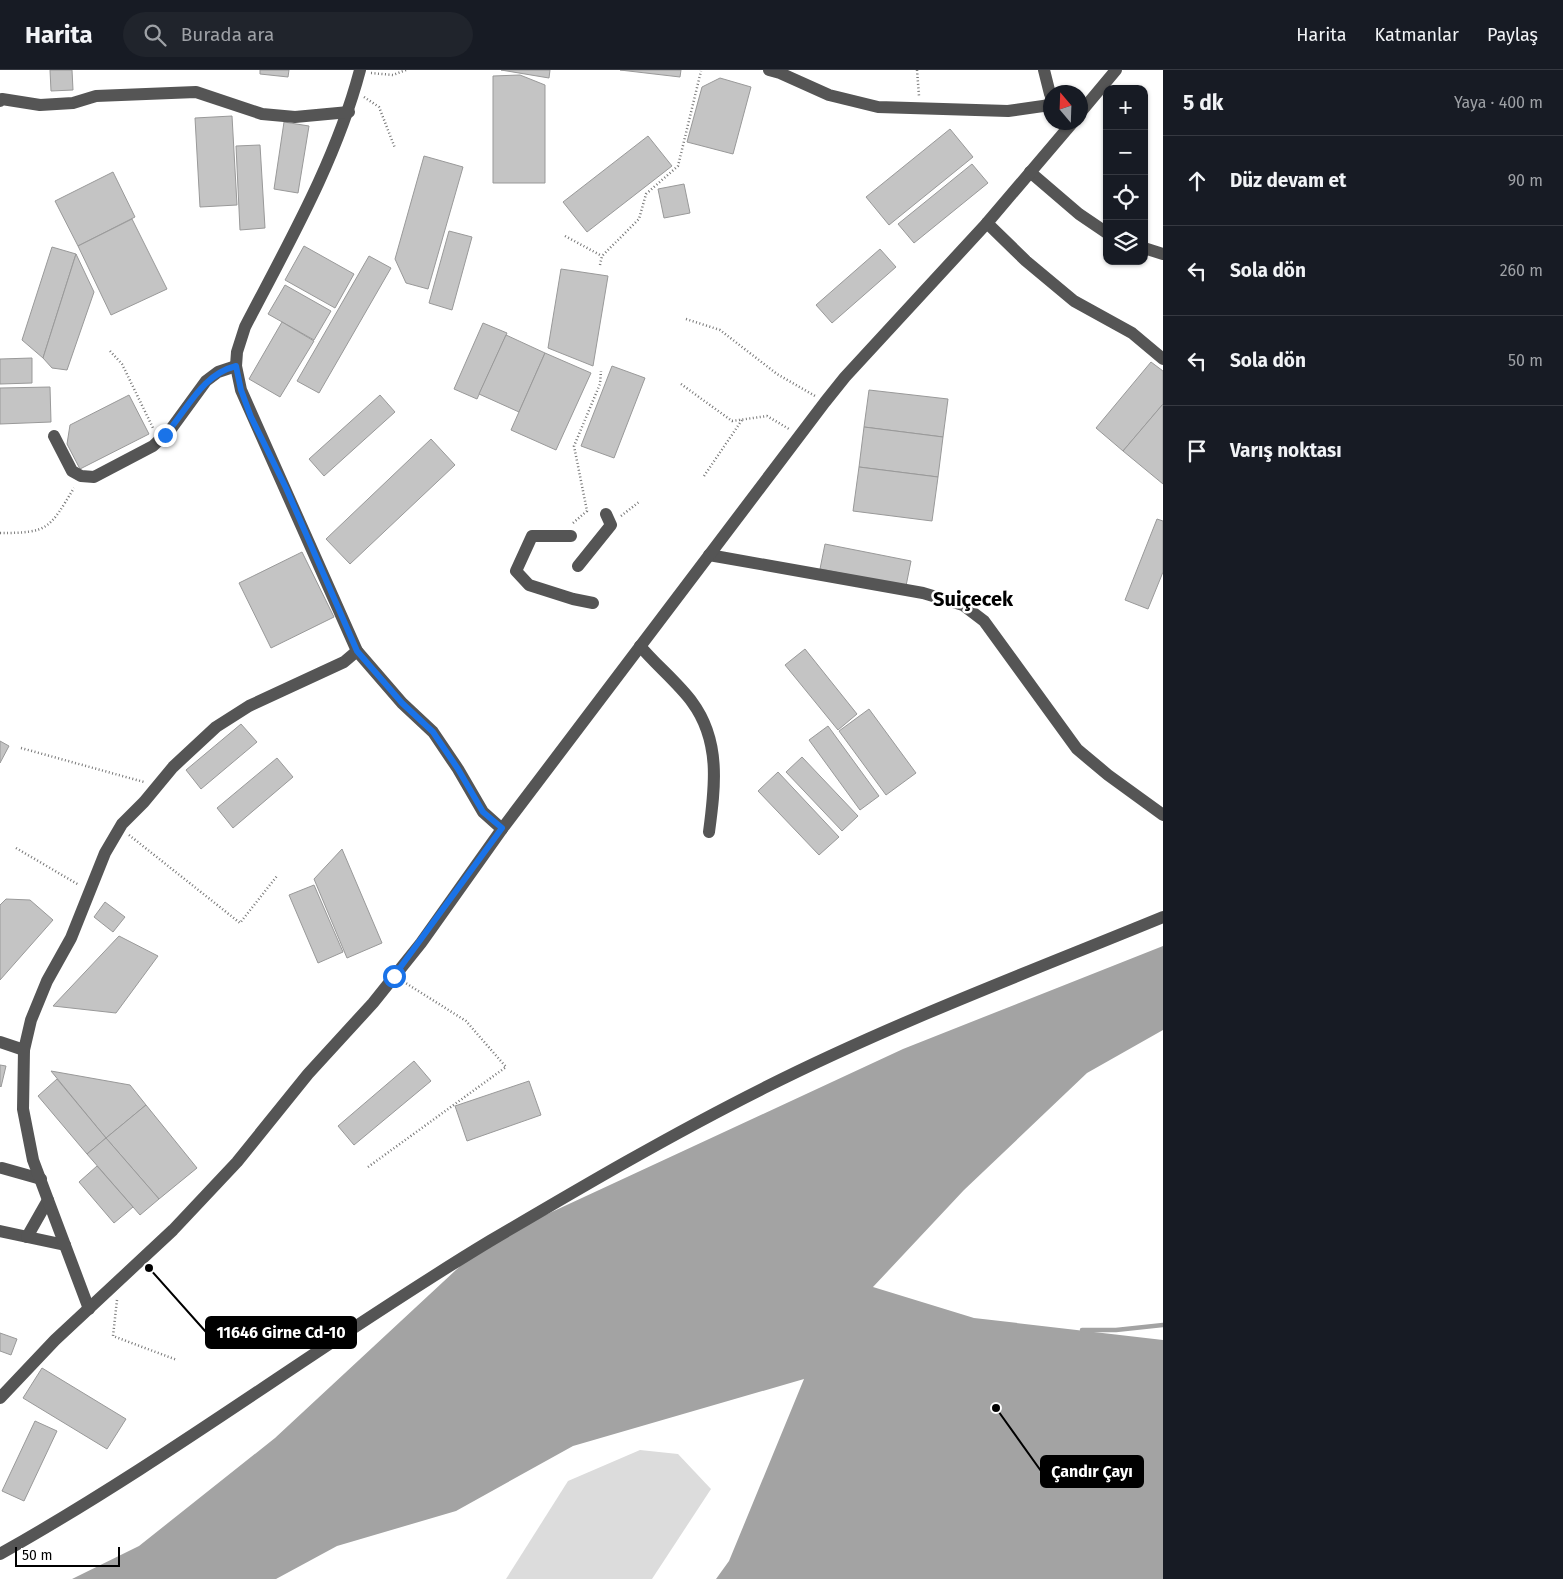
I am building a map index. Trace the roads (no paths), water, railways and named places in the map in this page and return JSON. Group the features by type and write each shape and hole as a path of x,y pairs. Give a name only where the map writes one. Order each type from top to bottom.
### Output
{"street":[{"path":"769,70 780,73 829,96 878,106 1008,111 1043,106"},
{"path":"1044,70 1048,85"},
{"path":"1088,103 1116,70"},
{"path":"360,71 349,112 336,146 245,327 237,352 236,366 241,390 251,417 286,488 357,651 402,703 433,732 458,769 483,812 502,828"},
{"path":"0,101 2,99 40,105 73,103 96,96 196,92 262,114 294,117 349,112"},
{"path":"0,1398 55,1340 173,1230 237,1162 308,1074 394,976 502,828 798,435 845,376 987,223 1065,130"},
{"path":"1030,172 1079,214 1103,230"},
{"path":"987,223 1026,261 1074,301 1132,333 1163,359"},
{"path":"1148,249 1163,254"},
{"path":"54,436 69,467 81,476 94,477 145,451 159,441 206,381 218,372 236,366"},
{"path":"578,566 608,520"},
{"path":"569,532 532,536 516,571 529,585 573,599 593,603"},
{"path":"708,555 923,593 963,604 984,621 1077,749 1108,776 1163,815"},
{"path":"640,646 655,665 692,702 707,731 715,762 715,792 710,832"},
{"path":"89,1309 33,1160 24,1110 24,1050 31,1020 47,981 71,938 105,853 120,828 173,767 216,727 249,706 344,662 357,651"},
{"path":"0,1554 55,1523 123,1480 302,1360 488,1242 642,1153 765,1087 915,1019 1163,917"},
{"path":"0,1042 24,1050"},
{"path":"2,1168 41,1180"},
{"path":"27,1237 48,1200"},
{"path":"0,1231 65,1245"}],"waterway":[{"path":"1082,1330 1116,1330 1163,1325"}],"place":[{"name":"11646 Girne Cd-10","path":"149,1268"},
{"name":"Çandır Çayı","path":"996,1408"}],"district":[{"name":"Suiçecek","path":"973,599"}]}
